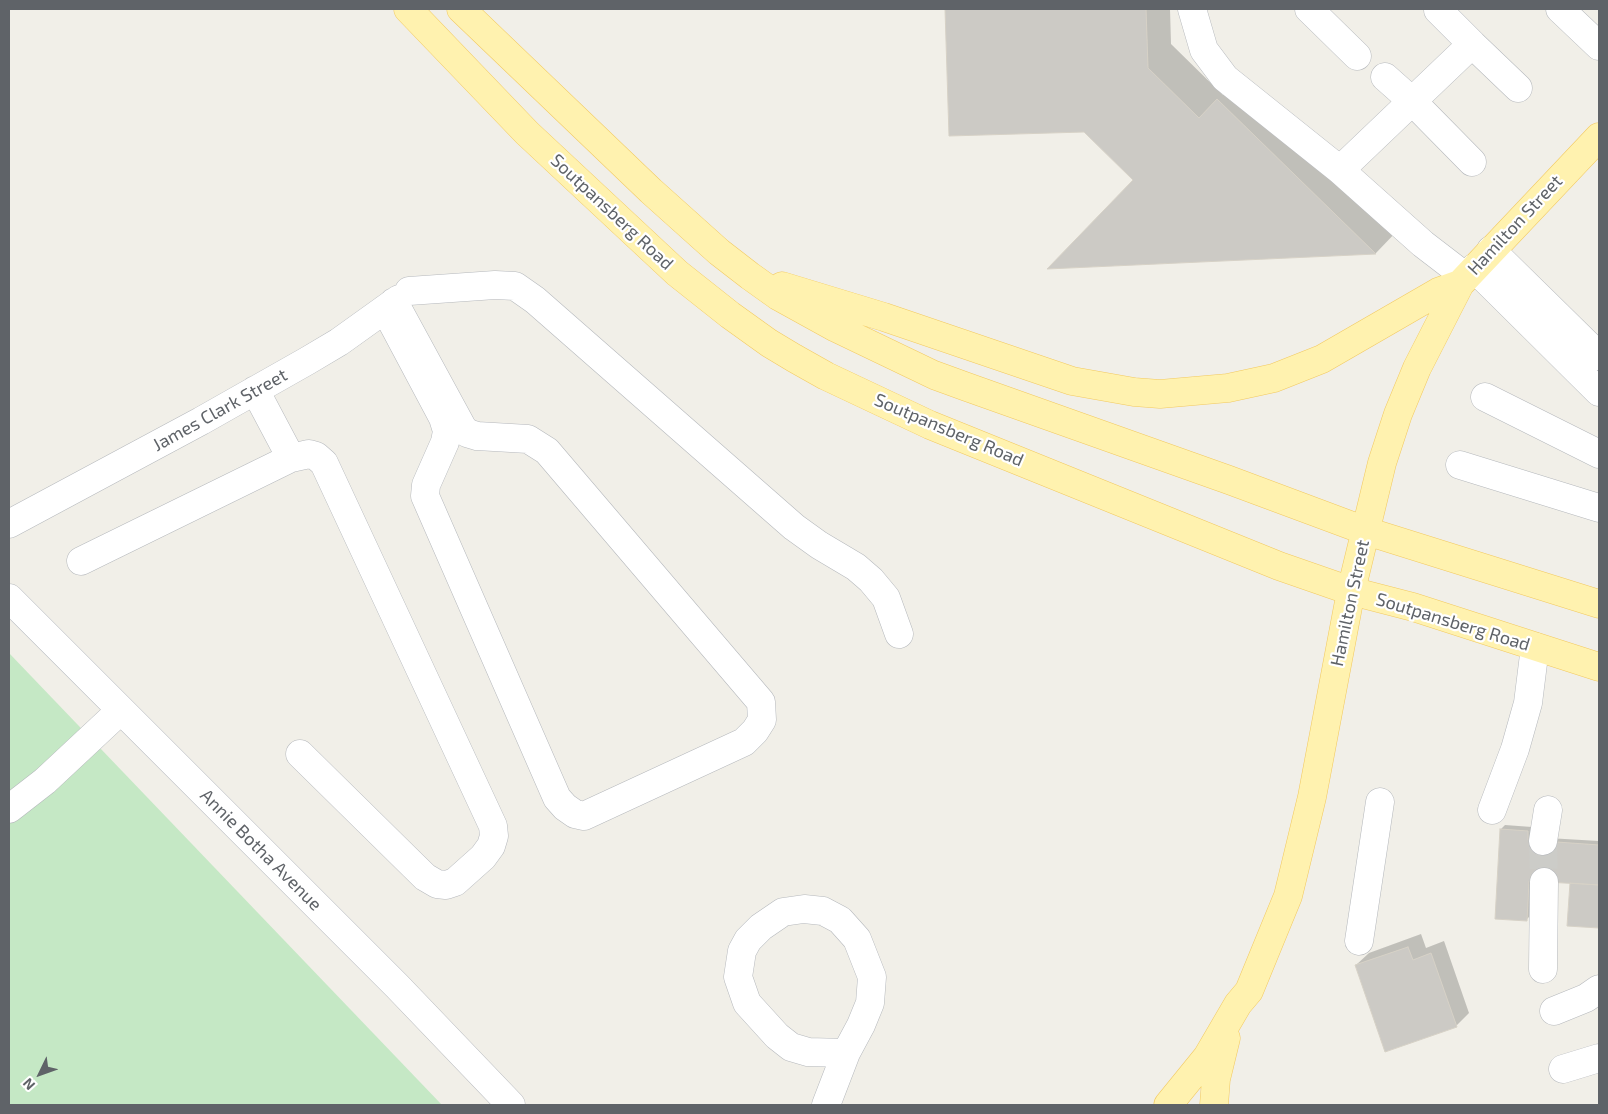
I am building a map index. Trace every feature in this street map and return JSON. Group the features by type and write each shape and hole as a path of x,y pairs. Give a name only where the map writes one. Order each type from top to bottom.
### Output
{"main road":[{"name":"Soutpansberg Road","path":"408,9 527,133 677,273 769,343 826,376 930,425 1251,555 1351,591 1413,608 1599,667"},
{"path":"461,9 663,202 719,252 750,276 802,310 836,328 934,375 1366,531 1599,604"},
{"name":"Hamilton Street","path":"1168,1105 1206,1057 1238,1004 1249,992 1281,916 1293,879 1312,797 1351,591 1382,463 1406,392 1426,348 1473,270 1599,137"},
{"path":"750,276 884,317 1072,381 1134,392 1160,394 1228,388 1274,378 1322,359 1473,270"},
{"path":"1214,1105 1216,1079 1222,1051 1238,1004"}],"street":[{"path":"1192,9 1204,50 1225,78 1340,170 1423,244 1473,270 1599,356"},
{"path":"1310,9 1357,56"},
{"path":"1560,9 1599,46"},
{"path":"1438,10 1518,88"},
{"path":"1340,170 1472,44"},
{"path":"1385,77 1412,101 1472,162"},
{"path":"1473,270 1599,392"},
{"path":"401,294 495,284 515,286 535,300 794,526 819,545 856,567 871,580 886,598 899,634"},
{"path":"401,294 462,427 467,433 477,436 528,439 547,451 761,702 762,720 755,731 744,742 584,816 575,814 557,798 425,496 426,485 445,442 447,431 401,294"},
{"name":"James Clark Street","path":"9,524 201,421 339,342 401,294"},
{"path":"256,390 291,458"},
{"path":"1485,397 1599,454"},
{"path":"81,561 291,458 309,454 316,456 324,463 493,826 494,836 491,846 483,857 455,882 446,885 437,884 426,877 300,754"},
{"path":"1460,465 1599,508"},
{"name":"Annie Botha Avenue","path":"9,598 397,986 510,1105"},
{"path":"1492,810 1515,748 1528,703 1534,647"},
{"path":"9,808 45,781 121,710"},
{"path":"1359,941 1380,802"},
{"path":"1543,841 1548,810"},
{"path":"1543,970 1544,882"},
{"path":"826,1105 846,1053 870,1003 872,977 857,939 840,920 823,911 804,908 784,912 760,927 748,940 742,951 738,977 747,1003 777,1036 791,1047 808,1052 846,1053"},
{"path":"1554,1011 1586,998 1599,989"},
{"path":"1563,1069 1599,1058"}],"green space":[{"path":"9,653 442,1105 9,1105"}],"building":[{"path":"945,9 1146,9 1148,68 1199,118 1217,99 1376,254 1047,269 1133,180 1084,132 949,136"},
{"path":"1500,829 1528,831 1528,840 1599,845 1599,885 1529,881 1527,921 1495,919"},
{"path":"1570,883 1599,885 1599,928 1567,926"},
{"path":"1408,947 1413,960 1431,953 1457,1027 1385,1052 1355,965"}],"tunnel":[{"path":"1543,841 1544,882"}]}
